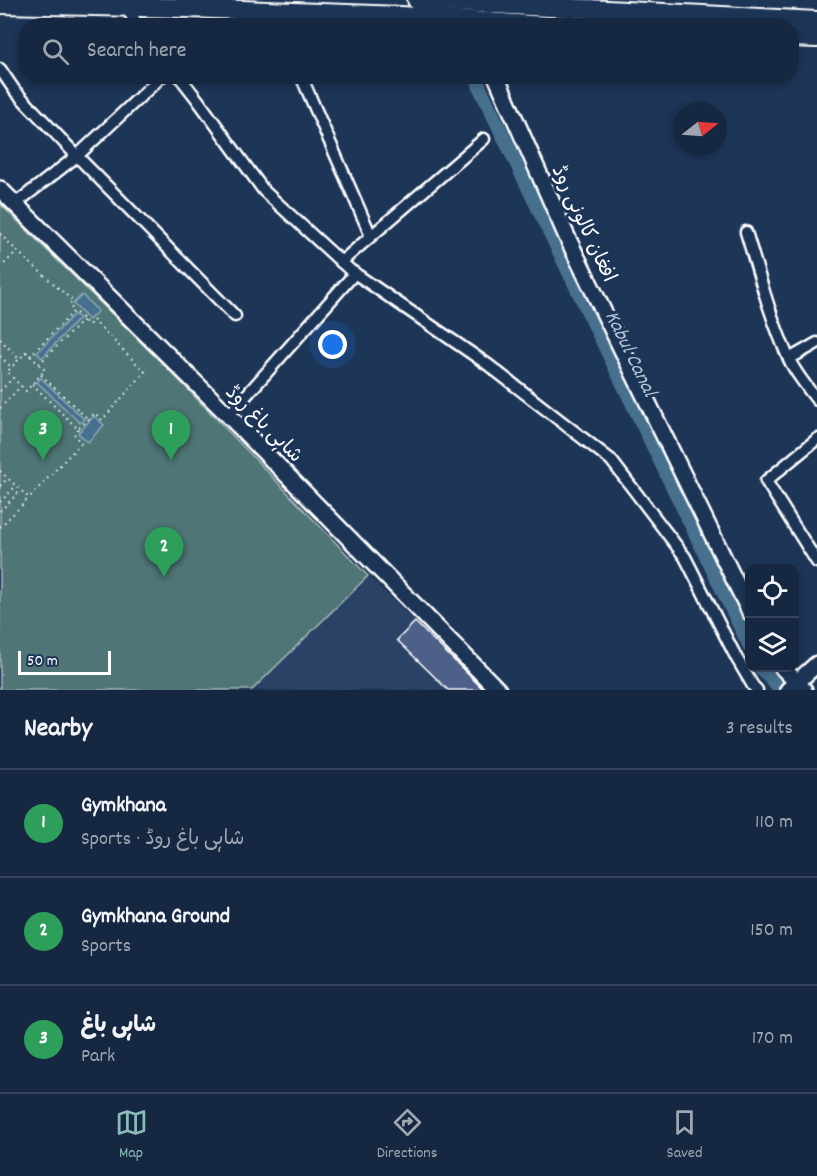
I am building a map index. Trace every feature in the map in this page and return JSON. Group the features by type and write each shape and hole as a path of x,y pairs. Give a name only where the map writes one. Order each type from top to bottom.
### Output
{"main road":[{"path":"417,0 472,5 554,3 577,9 699,10 785,18"},
{"path":"0,4 125,7 268,18"},
{"path":"321,18 401,16 472,5"},
{"path":"472,5 481,18"},
{"path":"799,19 817,21"},
{"path":"799,37 817,38"}],"street":[{"path":"125,7 133,18"},
{"path":"0,69 15,91 235,316"},
{"path":"15,204 77,156 154,84"},
{"path":"185,84 264,191 341,262 487,364 611,460 685,557 737,660 757,690"},
{"path":"304,84 371,236"},
{"name":"افغان کالونی روڈ","path":"500,84 567,237 745,602"},
{"path":"341,262 484,139"},
{"name":"شاہی باغ روڈ","path":"0,189 498,690"},
{"path":"746,232 768,305 789,359 817,400"},
{"path":"228,416 355,273"},
{"path":"789,359 817,343"},
{"path":"817,439 766,481 817,562"},
{"path":"786,672 796,687 817,664"}],"path":[{"path":"0,234 73,301 69,305 89,326 93,320 145,372 102,420 94,413 78,429 74,435 81,443 0,526"},
{"path":"0,268 17,251"},
{"path":"30,356 74,311"},
{"path":"39,364 83,320"},
{"path":"0,339 19,359"},
{"path":"26,352 30,356 45,370 26,391 7,372 26,352"},
{"path":"0,356 12,367"},
{"path":"41,375 88,419"},
{"path":"0,391 13,378"},
{"path":"32,384 78,429"},
{"path":"0,408 21,386"},
{"path":"1,473 28,498"},
{"path":"0,486 8,478"},
{"path":"0,502 15,486"},
{"path":"0,511 20,491"}],"shaded area":[{"path":"82,295 98,311 89,320 73,304"},
{"path":"74,314 79,318 42,358 37,353"},
{"path":"41,378 84,419 80,423 37,382"},
{"path":"94,416 104,425 88,442 78,433"},
{"path":"368,576 487,690 252,690"}],"green space":[{"path":"0,204 171,372 368,576 252,690 0,690"}],"building":[{"path":"415,622 484,690 448,690 397,640"}],"waterway":[{"name":"Kabul Canal","path":"479,84 745,637"},
{"name":"Kabul Canal","path":"765,672 781,690"}],"place":[{"name":"شاہی باغ","path":"43,460"},
{"name":"Gymkhana","path":"171,460"},
{"name":"Gymkhana Ground","path":"164,577"}]}
